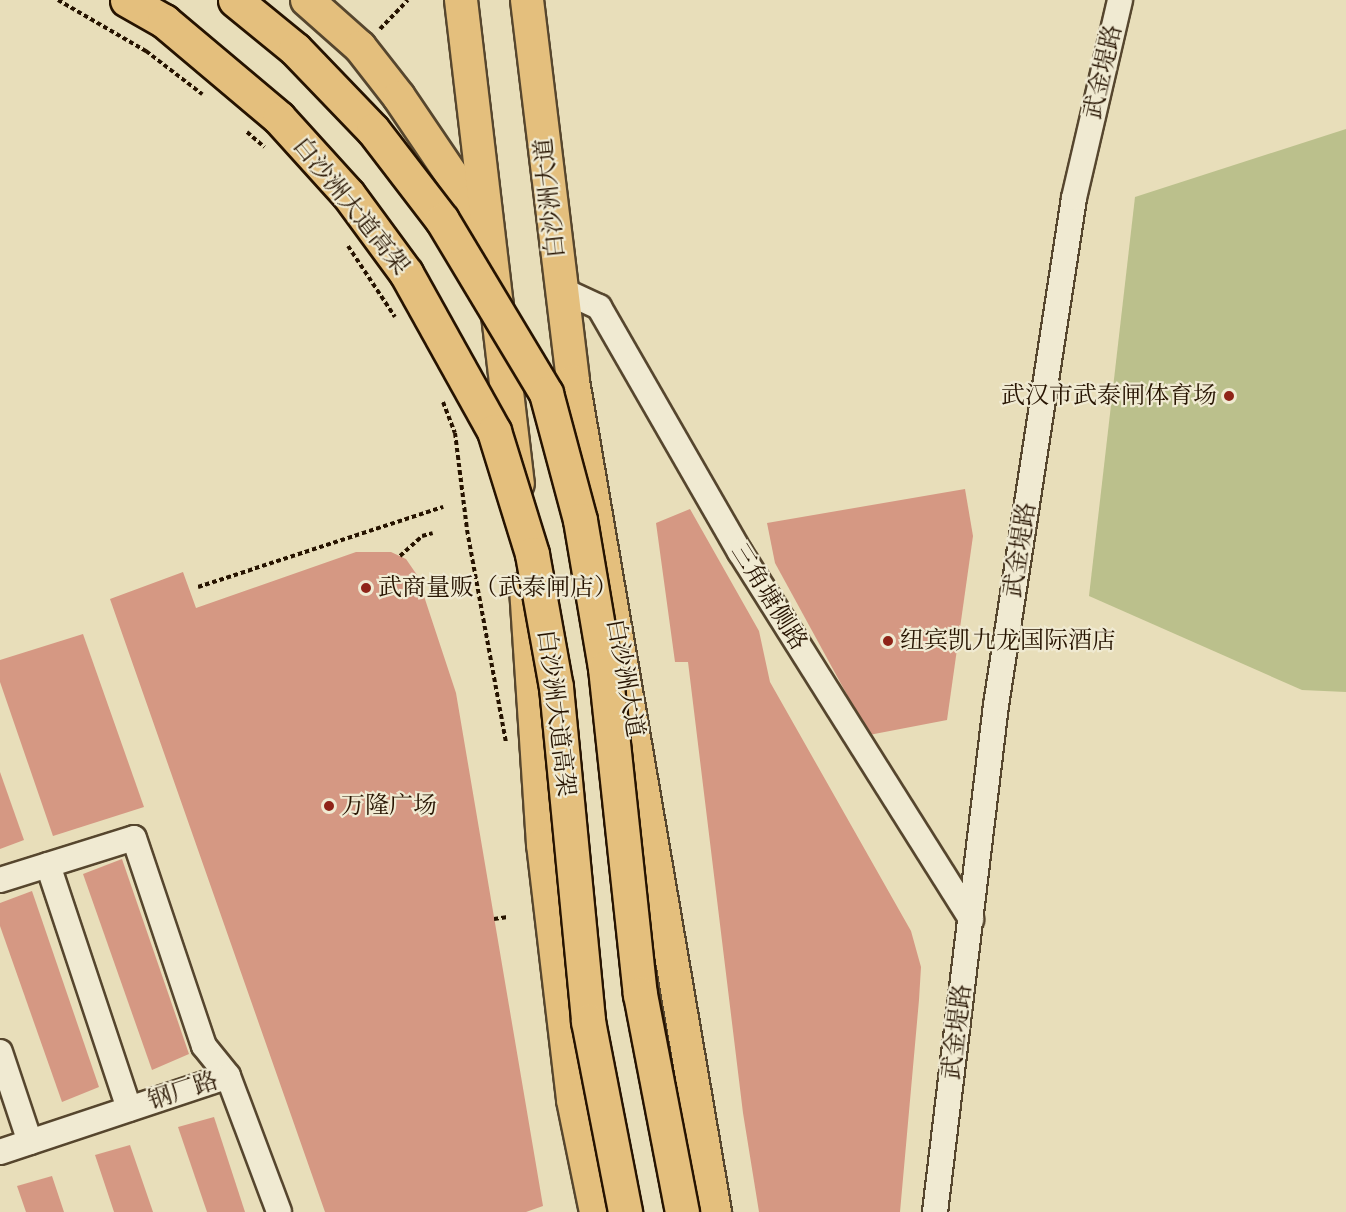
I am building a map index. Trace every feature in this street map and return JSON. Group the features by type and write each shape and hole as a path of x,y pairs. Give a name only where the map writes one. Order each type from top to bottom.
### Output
{"highway":[{"name":"白沙洲大道高架","path":"127,0 164,21 279,118 348,194 406,273 494,431 532,554 556,687 588,1021 626,1212"},
{"path":"235,0 295,49 373,130 442,220 546,393 580,520 599,634 640,994 682,1212"}],"main road":[{"path":"307,0 360,47 438,150 470,202 494,273"},
{"path":"461,0 514,440 543,844 573,1100 596,1212"},
{"name":"白沙洲大道","path":"527,0 560,289 715,1212"}],"street":[{"name":"武金堤路","path":"935,1212 996,705 1074,198 1120,0"},
{"name":"三角塘侧路","path":"560,289 600,307 740,552 970,919"},
{"path":"0,880 134,838 204,1046 228,1076"},
{"path":"48,865 129,1109"},
{"path":"0,1052 30,1142"},
{"name":"钢厂路","path":"0,1152 228,1076 279,1212"}],"path":[{"path":"58,0 146,51 210,100"},
{"path":"375,34 408,0"},
{"path":"239,124 266,150"},
{"path":"341,237 402,328"},
{"path":"439,393 456,433 465,520 507,750"},
{"path":"198,587 442,507"},
{"path":"400,556 422,536 433,533"},
{"path":"494,919 508,917"}],"green space":[{"name":"武汉市武泰闸体育场","path":"1346,129 1346,692 1302,690 1089,596 1135,197"}],"building":[{"name":"纽宾凯九龙国际酒店","path":"965,489 973,536 947,720 869,735 775,563 767,523"},
{"path":"690,509 759,631 770,682 911,931 921,967 900,1212 759,1212 743,1113 688,662 675,662 656,523"},
{"name":"万隆广场","path":"356,552 391,552 406,559 417,575 456,693 543,1206 526,1212 325,1212 110,599 183,572 196,608"},
{"path":"83,634 144,807 53,836 0,682 0,660"},
{"path":"0,772 24,840 0,849"},
{"path":"122,859 189,1054 152,1070 83,874"},
{"path":"32,891 99,1087 62,1102 0,926 0,903"},
{"path":"214,1117 245,1212 207,1212 178,1127"},
{"path":"130,1145 153,1212 114,1212 95,1155"},
{"path":"52,1176 64,1212 26,1212 17,1186"}],"place":[{"name":"武汉市武泰闸体育场","path":"1229,396"},
{"name":"武商量贩（武泰闸店）","path":"366,588"},
{"name":"纽宾凯九龙国际酒店","path":"888,641"},
{"name":"万隆广场","path":"329,806"}]}
